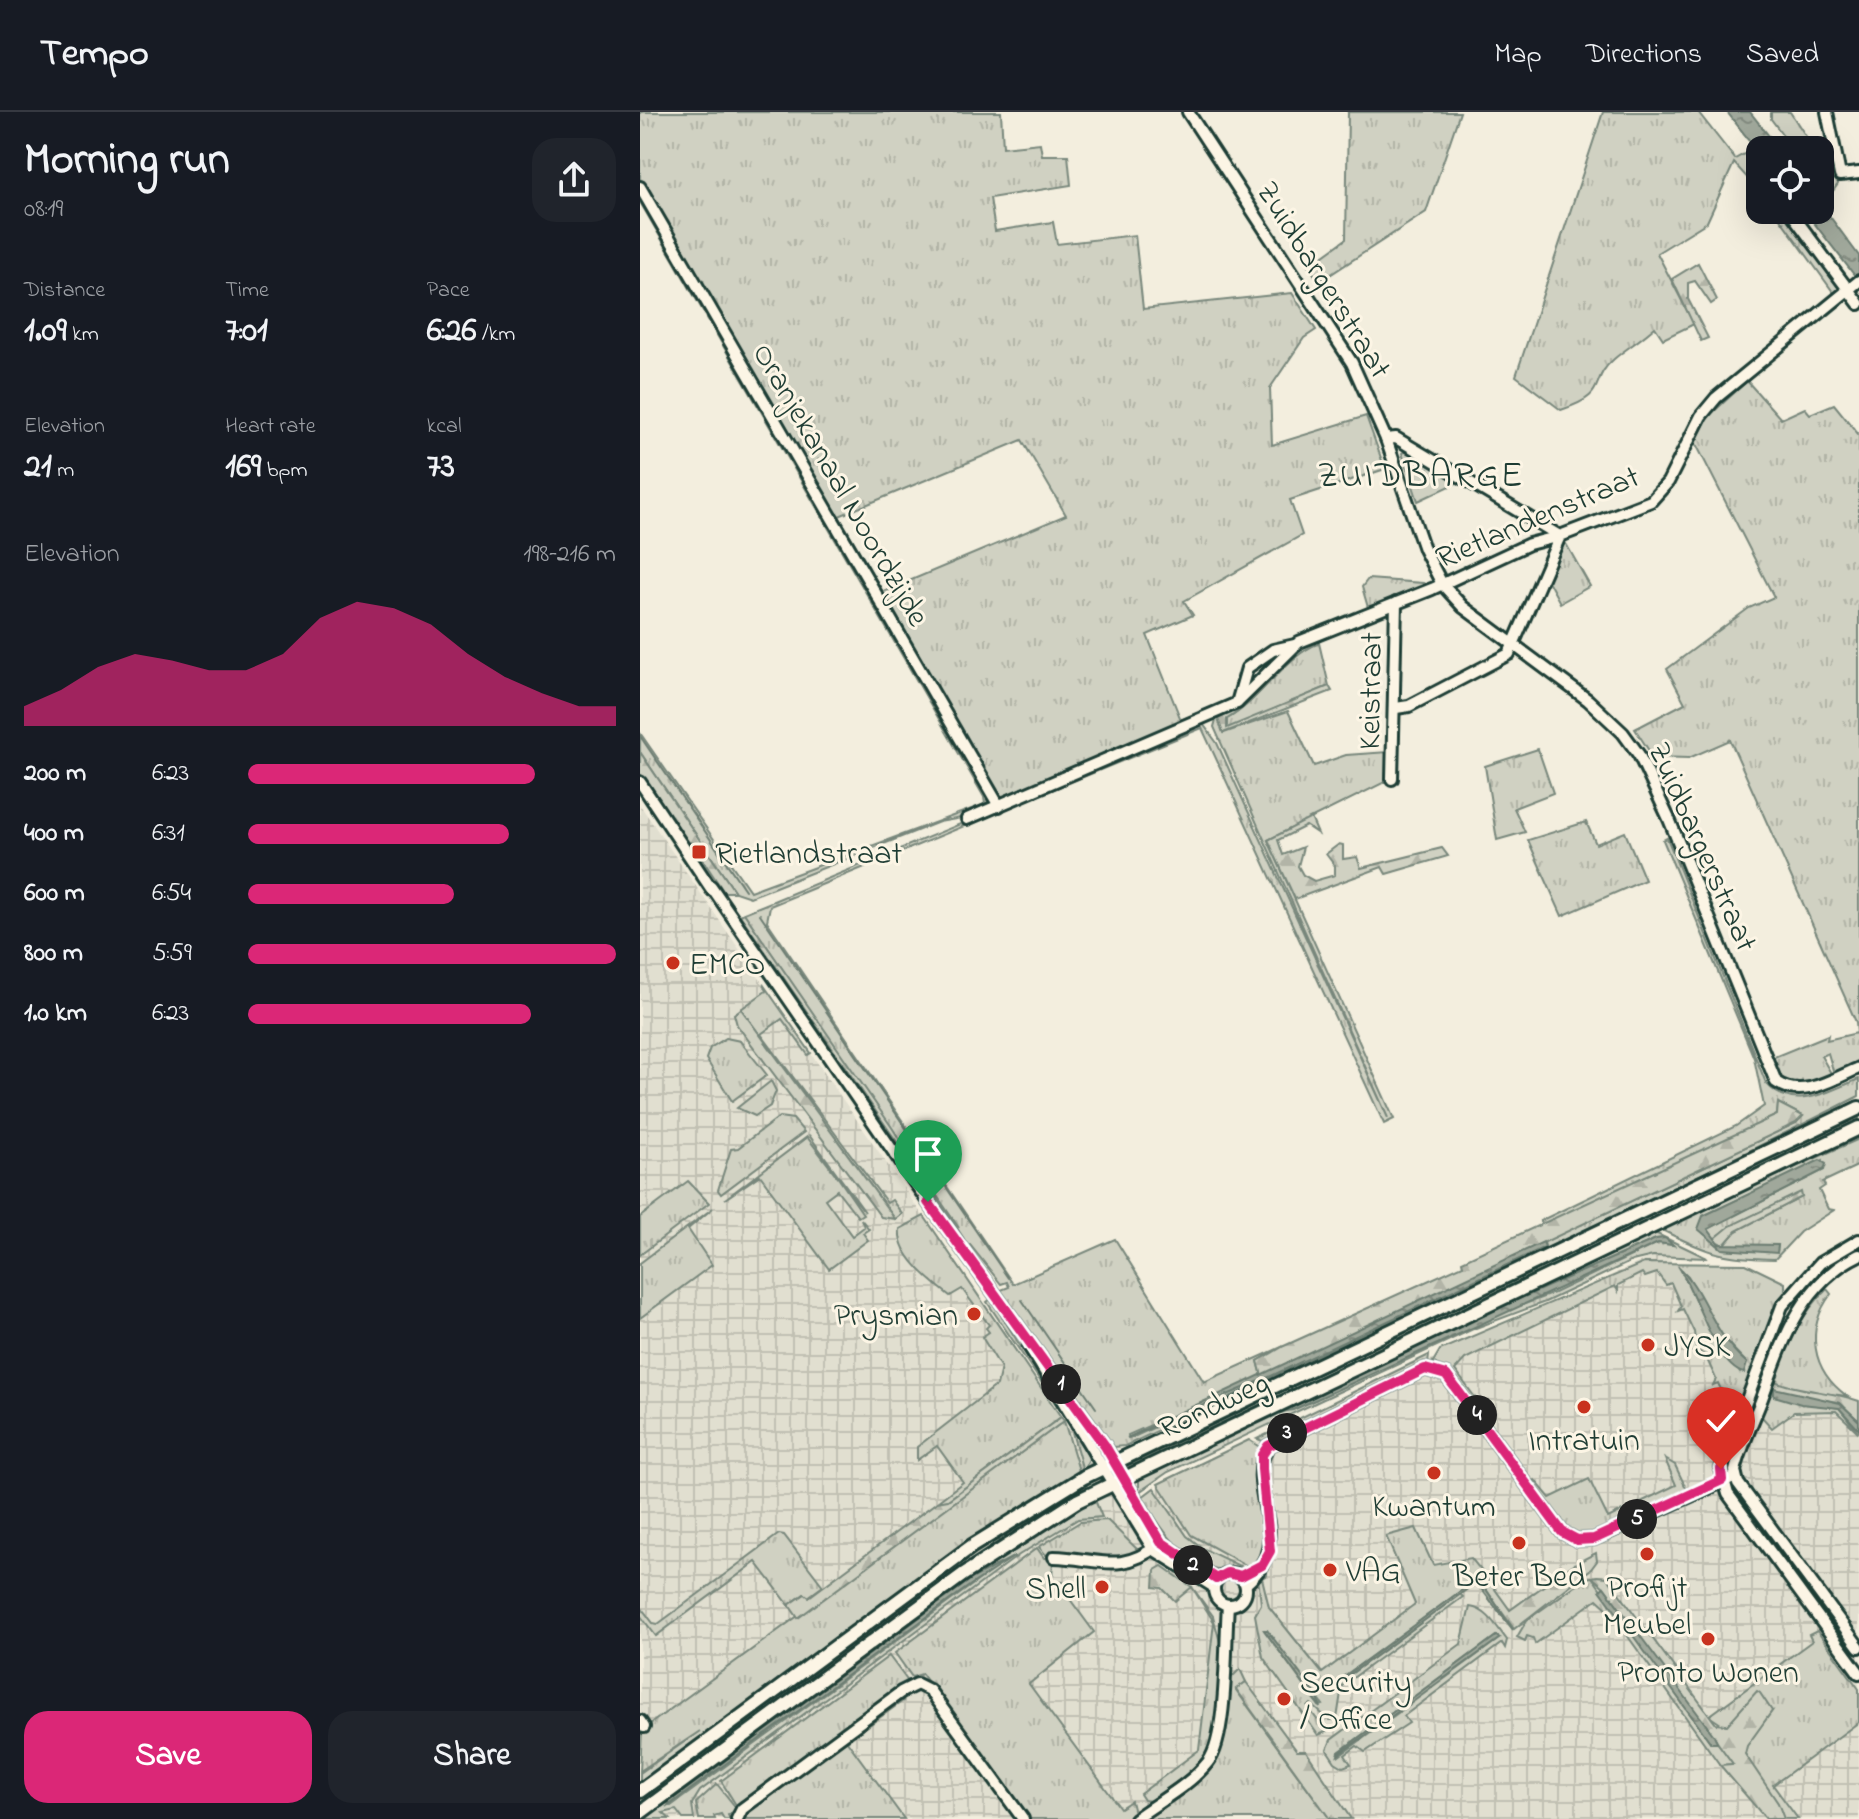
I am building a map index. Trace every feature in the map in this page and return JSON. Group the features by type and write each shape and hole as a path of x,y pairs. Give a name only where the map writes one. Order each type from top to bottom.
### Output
{"main road":[{"path":"1803,1135 1859,1099"},
{"name":"Rondweg","path":"640,1791 972,1546 1109,1464 1859,1108"},
{"name":"Rondweg","path":"640,1813 964,1574 1046,1519 1118,1479 1859,1128"},
{"path":"1815,1149 1859,1135"}],"street":[{"name":"Zuidbargerstraat","path":"1188,112 1352,363 1386,439 1424,549 1442,584 1463,607 1588,700 1612,722 1639,755 1669,819 1776,1082 1784,1087 1803,1090 1859,1068"},
{"path":"1827,112 1840,175 1859,173"},
{"name":"Oranjekanaal Noordzijde","path":"640,187 999,806"},
{"path":"1801,224 1854,285 1859,304"},
{"name":"Rietlandenstraat","path":"1237,703 1247,668 1273,650 1295,645 1529,544 1560,536 1651,501 1668,482 1701,416 1716,398 1854,285"},
{"path":"1386,439 1396,438 1405,443 1560,536 1514,646 1502,660 1409,706 1396,708"},
{"name":"Keistraat","path":"1392,779 1396,603"},
{"name":"Rietlandenstraat","path":"967,819 1237,703 1295,645"},
{"path":"640,782 1028,1341 1030,1351 1109,1464 1157,1546 1215,1583 1219,1601 1228,1605 1241,1601 1244,1580 1262,1565 1270,1551 1262,1469 1262,1455 1268,1446 1425,1369 1446,1375 1562,1532 1571,1538 1594,1539 1736,1476"},
{"path":"1859,1240 1830,1255 1808,1274 1782,1306 1722,1460 1722,1480 1728,1494 1859,1673"},
{"path":"1859,1255 1818,1283 1801,1305 1783,1340 1737,1463 1736,1476 1859,1647"},
{"path":"1808,1274 1818,1283"},
{"path":"1054,1557 1116,1564 1131,1562 1157,1546"},
{"path":"1215,1583 1227,1573 1244,1580"},
{"path":"1135,1819 1194,1777 1214,1752 1219,1730 1228,1605"},
{"path":"737,1819 742,1809 901,1692 917,1684 929,1690 1023,1819"}],"shaded area":[{"path":"640,805 1122,1505 1665,1250 1703,1324 1745,1380 1772,1397 1842,1411 1859,1431 1859,1819 640,1819"}],"green space":[{"path":"640,112 1001,112 1003,147 1040,143 1042,155 1068,155 1071,185 990,198 995,231 1053,222 1057,244 1135,235 1143,309 1292,293 1316,330 1304,338 1270,388 1272,445 1366,416 1385,469 1290,500 1302,535 1184,601 1193,615 1147,635 1181,720 1217,705 1217,710 1001,800 640,184","holes":["1022,440 1066,515 883,592 839,516"]},
{"path":"1348,112 1460,112 1426,212 1319,282 1309,266 1346,239"},
{"path":"1603,112 1698,112 1735,159 1744,154 1746,156 1746,176 1734,163 1707,222 1657,253 1694,324 1663,339 1655,327 1606,367 1587,399 1561,410 1516,376"},
{"path":"1771,112 1790,112 1806,136 1784,136 1771,119"},
{"path":"1834,161 1838,184 1834,190"},
{"path":"640,190 991,799 989,807 967,817 939,822 750,897 735,892 640,752 640,733 750,891 985,804 984,797 640,202"},
{"path":"1784,224 1797,224 1842,288 1836,296"},
{"path":"1698,263 1717,300 1711,304 1695,281 1688,283 1688,299 1708,338 1701,341 1672,279"},
{"path":"1747,381 1781,419 1805,408 1810,414 1834,404 1859,435 1859,1064 1834,1074 1828,1053 1821,1056 1832,1075 1799,1087 1781,1080 1772,1060 1774,1057 1828,1035 1827,1040 1857,1033 1856,1022 1730,740 1689,758 1653,757 1635,729 1685,703 1667,669 1749,608 1774,597 1695,442 1709,416"},
{"path":"1407,449 1451,472 1459,482 1418,501 1402,453"},
{"path":"1565,542 1590,586 1560,603 1547,579"},
{"path":"1368,579 1423,583 1429,587 1369,611 1362,587"},
{"path":"1318,638 1319,643 1294,658 1251,701 1227,719 1227,728 1329,686 1332,691 1223,733 1218,719 1251,698 1298,649"},
{"path":"1319,643 1329,686 1227,729 1227,719 1251,701 1294,658"},
{"path":"1288,711 1314,766 1346,755 1388,752 1389,780 1268,840 1394,1119 1384,1124 1202,728 770,906 767,921 1013,1284 1115,1239 1204,1382 1284,1346 1258,1361 1262,1376 1128,1435 1129,1439 1545,1247 1544,1242 1796,1123 1803,1116 1778,1103 1777,1115 1748,1130 1542,1225 1540,1221 1736,1126 1764,1106 1754,1058 1663,840 1667,838 1766,1083 1776,1092 1799,1099 1823,1094 1859,1079 1859,1096 1493,1274 1125,1446 1114,1447 1054,1371 1003,1296 1001,1290 1009,1287 1007,1282 1001,1284 970,1245 966,1248 738,917 959,1228 744,913 1203,724 1217,743 1388,1118 1214,727 1217,716 1224,733"},
{"path":"1538,749 1553,793 1514,808 1525,832 1497,840 1485,766"},
{"path":"640,752 735,892 724,892 691,842 687,844 640,774"},
{"path":"1311,818 1318,834 1306,826 1278,840 1283,855 1303,847 1298,866 1303,875 1314,881 1335,875 1335,866 1326,854 1339,844 1343,845 1343,859 1357,857 1361,868 1442,848 1448,856 1386,874 1382,867 1295,899 1268,840"},
{"path":"1586,822 1596,844 1625,832 1645,880 1562,916 1528,840"},
{"path":"744,913 891,1126 964,1239 740,915"},
{"path":"763,984 811,1053 808,1055 782,1019 761,1034 887,1203 892,1200 902,1214 895,1219 741,1009 766,991"},
{"path":"741,1009 895,1219 881,1217 737,1025 734,1014"},
{"path":"726,1038 740,1041 767,1075 732,1101 706,1059 710,1048"},
{"path":"771,1081 776,1091 770,1106 755,1116 737,1108"},
{"path":"1778,1103 1803,1116 1796,1123 1262,1376 1258,1361 1284,1346 1463,1265 1462,1261 1777,1115"},
{"path":"1859,1113 1859,1124 1125,1468 1127,1462"},
{"path":"779,1117 793,1119 804,1132 721,1194 718,1190 731,1149 738,1148"},
{"path":"809,1135 865,1212 839,1179"},
{"path":"807,1137 863,1214 858,1217 837,1190 825,1199 852,1236 864,1227 861,1219 869,1229 863,1233 868,1240 829,1269 760,1175 725,1199"},
{"path":"1859,1139 1859,1165 1823,1182 1825,1186 1819,1190 1828,1209 1834,1210 1800,1232 1775,1259 1718,1253 1664,1231 1662,1226","holes":["1823,1160 1824,1170 1708,1229 1713,1240 1731,1226 1800,1193 1802,1197 1736,1231 1724,1245 1778,1245 1777,1252 1724,1249 1703,1233 1703,1216"]},
{"path":"688,1181 709,1203 640,1255 640,1217"},
{"path":"1801,1192 1802,1197 1736,1231 1724,1245 1713,1240 1730,1226"},
{"path":"713,1208 688,1229 712,1265 640,1318 640,1263"},
{"path":"924,1216 1061,1417 948,1500 937,1502 963,1482 937,1446 917,1460 917,1447 997,1385 1001,1368 982,1337 989,1332 986,1328 989,1325 962,1289 950,1296 909,1258 900,1229"},
{"path":"1655,1233 1707,1258 1653,1256 1632,1261 1545,1302 1473,1329 1168,1472 1139,1492 1139,1477","holes":["1665,1238 1673,1245 1658,1243 1554,1293 1490,1317 1281,1413 1502,1306 1656,1239"]},
{"path":"1644,1263 1746,1264 1785,1283 1785,1291 1738,1407 1724,1409 1727,1403 1718,1383 1713,1385 1716,1379 1706,1357 1696,1349 1694,1332 1683,1309 1678,1311 1681,1306 1671,1283 1666,1285 1657,1273 1645,1277 1642,1273 1618,1285 1618,1291 1615,1286 1465,1359 1455,1370 1490,1418 1484,1418 1454,1377 1433,1362 1440,1350","holes":["1681,1270 1688,1276 1720,1335 1747,1363 1740,1373 1713,1337"]},
{"path":"1827,1289 1831,1294 1817,1321 1816,1348 1826,1374 1847,1396 1797,1390 1774,1381 1802,1320"},
{"path":"991,1299 1069,1424 987,1302"},
{"path":"1429,1355 1428,1365 1265,1442 1257,1439"},
{"path":"1774,1381 1859,1401 1859,1421 1840,1403 1771,1390"},
{"path":"1771,1390 1774,1396 1839,1408 1859,1433 1836,1411 1794,1412 1772,1428 1761,1416"},
{"path":"1061,1417 1064,1421 798,1618 789,1605 805,1594 809,1597 937,1502 948,1500"},
{"path":"1064,1421 1080,1474 996,1524 640,1785 640,1773 700,1731 640,1771 642,1730"},
{"path":"1070,1425 1089,1459 1083,1471"},
{"path":"1249,1440 1261,1448 1258,1478 1265,1526 1259,1555 1249,1567 1191,1535 1158,1484"},
{"path":"1665,1459 1675,1465 1687,1490 1588,1535 1578,1534 1562,1525 1532,1484 1535,1480 1550,1498 1589,1479 1608,1518 1676,1485"},
{"path":"1084,1481 1087,1486 1004,1537 640,1807 640,1796 960,1560"},
{"path":"1154,1488 1187,1536 1204,1549 1246,1569 1211,1568 1184,1552 1161,1527 1142,1497"},
{"path":"1095,1500 1102,1517 1078,1519 1019,1555 700,1791 692,1804 694,1819 683,1819 676,1810 663,1813 670,1819 640,1819 977,1570","holes":["1002,1563 668,1806 958,1589"]},
{"path":"1107,1520 1139,1551 1121,1560 1046,1555 1039,1547 1080,1522"},
{"path":"1416,1528 1433,1565 1471,1558 1484,1574 1317,1696 1264,1630 1319,1706 1323,1705 1318,1698 1460,1594 1463,1597 1342,1686 1337,1719 1329,1720 1311,1704 1308,1707 1326,1732 1318,1735 1263,1657 1255,1615 1261,1604 1258,1577 1266,1569 1267,1575 1262,1578 1269,1607 1322,1673 1415,1604 1386,1536"},
{"path":"779,1534 784,1535 823,1586 808,1597 804,1594 789,1605 756,1562 656,1636 640,1615 640,1606 653,1623 658,1624"},
{"path":"1037,1548 1044,1558 1053,1558 1052,1581 1063,1582 1064,1591 1094,1632 1029,1684 1120,1808 1131,1801 1134,1813 1126,1819 1028,1819 922,1674 912,1677 895,1653"},
{"path":"1596,1553 1597,1561 1591,1569 1514,1629 1482,1584 1476,1581 1484,1574 1510,1610 1574,1564"},
{"path":"1162,1566 1192,1587 1175,1601 1162,1588 1154,1587 1155,1570"},
{"path":"1592,1577 1711,1743 1717,1742 1734,1764 1720,1765 1609,1610 1597,1599 1535,1644 1533,1638 1527,1636 1525,1641 1517,1637 1527,1620 1586,1578"},
{"path":"1592,1577 1607,1577 1716,1724 1727,1725 1757,1691 1760,1693 1772,1711 1747,1746 1745,1754 1778,1803 1784,1819 1766,1819 1720,1765 1733,1764 1604,1587"},
{"path":"1192,1587 1213,1616 1221,1646 1215,1732 1205,1758 1197,1767 1151,1801 1144,1800 1140,1794 1199,1750 1214,1622"},
{"path":"1470,1607 1487,1615 1507,1640 1505,1648 1502,1643 1404,1716 1409,1723 1365,1752 1357,1746 1345,1755 1351,1764 1343,1767 1335,1762 1327,1750 1331,1740 1461,1644","holes":["1496,1636 1499,1639 1339,1756 1339,1752"]},
{"path":"1817,1631 1859,1689 1859,1722 1773,1785 1798,1819 1784,1819 1745,1754 1746,1746 1772,1711 1724,1726 1709,1716 1812,1641 1809,1635"},
{"path":"889,1656 909,1683 739,1807 736,1805 721,1781"},
{"path":"1240,1669 1246,1682 1236,1690 1330,1819 1144,1819 1187,1788 1211,1764 1223,1733 1229,1680"},
{"path":"1246,1682 1297,1751 1306,1751 1351,1819 1330,1819 1236,1689"},
{"path":"899,1699 903,1701 847,1741 904,1819 745,1819 748,1810"},
{"path":"717,1784 737,1809 728,1815 730,1819 724,1819 721,1814 714,1816 715,1819 699,1819 696,1803"}],"water":[{"path":"1727,112 1750,112 1769,136 1746,136"},
{"path":"1834,222 1859,256 1859,281 1815,224"},
{"path":"1820,1160 1826,1164 1824,1170 1708,1229 1719,1244 1778,1245 1777,1253 1722,1249 1698,1229 1703,1216"},
{"path":"1665,1238 1673,1245 1658,1243 1293,1410 1281,1412 1478,1317 1656,1239"},
{"path":"1543,1242 1545,1247 1267,1378 1127,1438"},
{"path":"1678,1266 1695,1287 1725,1339 1747,1363 1744,1373 1734,1368 1715,1343"},
{"path":"1774,1388 1840,1403 1859,1421 1859,1430 1839,1408 1801,1404 1774,1396"},
{"path":"1015,1556 972,1584 668,1806 669,1802 973,1578"},
{"path":"1474,1581 1482,1583 1513,1630 1479,1586 1473,1585 1318,1698 1321,1708 1264,1630 1317,1696"},
{"path":"1604,1587 1717,1743 1711,1743 1600,1590"},
{"path":"1496,1636 1500,1638 1338,1755 1339,1752"}],"waterway":[{"path":"640,736 745,890"},
{"path":"760,914 1008,1278"},
{"path":"1022,1300 1096,1408"}],"place":[{"name":"Rietlandstraat","path":"699,852"},
{"name":"EMCO","path":"673,963"},
{"name":"Prysmian","path":"974,1314"},
{"name":"JYSK","path":"1648,1345"},
{"name":"Intratuin","path":"1584,1407"},
{"name":"Kwantum","path":"1434,1473"},
{"name":"Beter Bed","path":"1519,1543"},
{"name":"Profijt Meubel","path":"1647,1554"},
{"name":"VAG","path":"1330,1570"},
{"name":"Shell","path":"1102,1587"},
{"name":"Pronto Wonen","path":"1708,1639"},
{"name":"Security / Office","path":"1284,1699"}],"district":[{"name":"ZUIDBARGE","path":"1421,473"}],"route":[{"path":"928,1202 1105,1446 1161,1542 1176,1555 1216,1579 1232,1572 1241,1576 1262,1565 1270,1551 1262,1455 1274,1439 1425,1369 1431,1368 1446,1375 1562,1532 1571,1538 1584,1541 1594,1539 1722,1480 1721,1469"}]}
